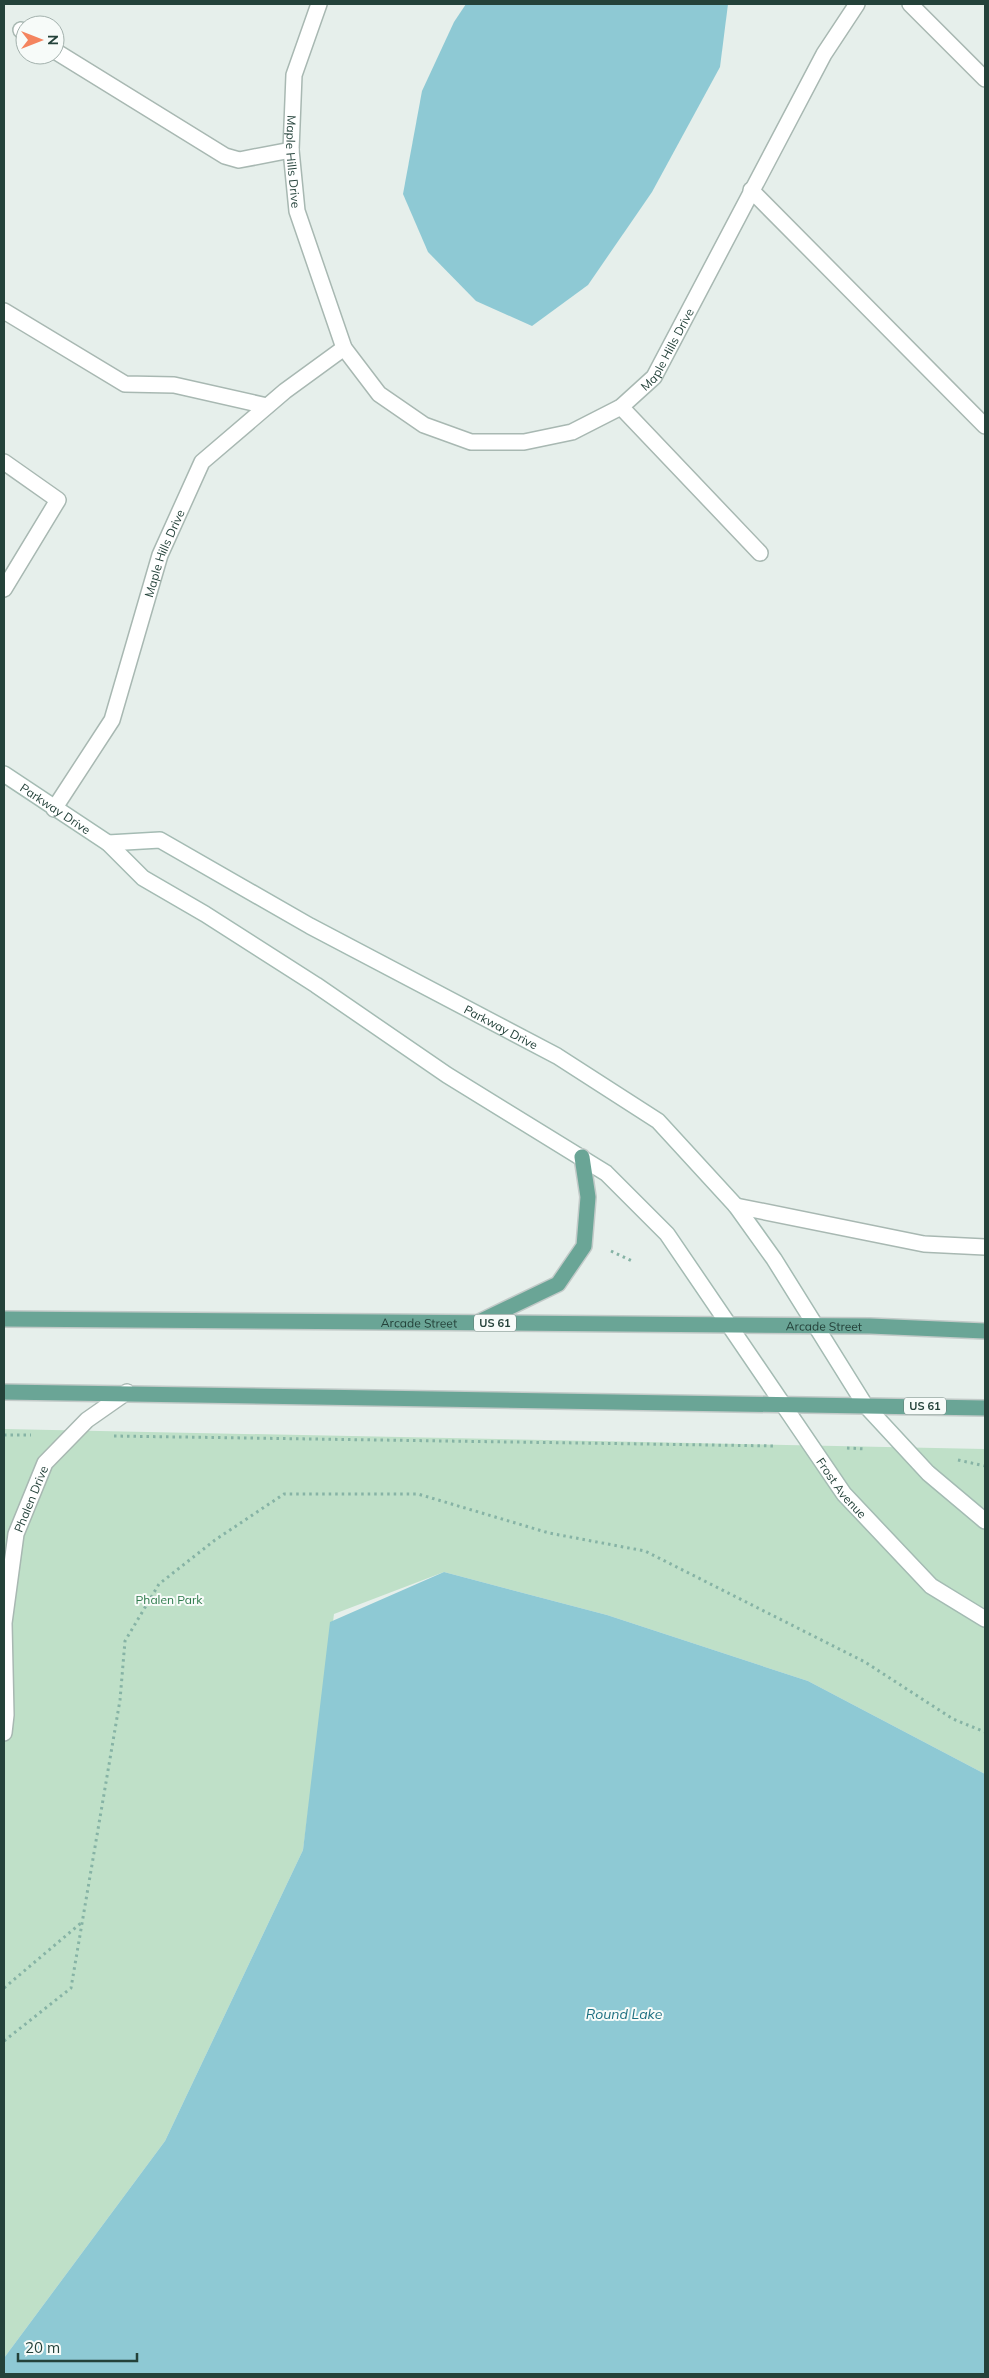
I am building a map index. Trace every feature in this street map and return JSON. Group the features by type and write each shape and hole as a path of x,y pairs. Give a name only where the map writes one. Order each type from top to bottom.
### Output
{"main road":[{"path":"477,1323 558,1284 584,1246 588,1197 582,1157"},
{"name":"Arcade Street","path":"4,1319 815,1326 985,1331"},
{"name":"US 61","path":"4,1392 127,1392 985,1408"}],"street":[{"name":"Maple Hills Drive","path":"319,4 294,75 291,150 297,211 344,348 379,394 424,425 471,442 524,442 572,432 621,407 654,377 824,54 857,4"},
{"path":"910,4 985,80"},
{"path":"65,57 225,156 239,160 291,150"},
{"path":"751,190 985,426"},
{"path":"4,311 126,384 174,385 267,406"},
{"name":"Maple Hills Drive","path":"54,809 112,720 160,555 202,462 267,406 344,348"},
{"path":"621,407 760,553"},
{"path":"4,462 58,500 4,589"},
{"name":"Parkway Drive","path":"4,774 54,809 108,843 143,878 206,914 448,1075 606,1173 667,1234 730,1325"},
{"name":"Parkway Drive","path":"108,843 160,840 310,926 557,1056 658,1121 736,1206 774,1259 815,1326"},
{"path":"736,1206 924,1244 985,1247"},
{"name":"Frost Avenue","path":"730,1325 780,1404 844,1494 932,1586 985,1619"},
{"path":"815,1326 865,1405 928,1473 985,1521"},
{"name":"Phalen Drive","path":"4,1733 6,1714 4,1623 6,1587 16,1534 45,1463 87,1420 127,1392"}],"path":[{"path":"608,1249 632,1261"},
{"path":"4,1435 810,1447"},
{"path":"4,2041 71,1988 120,1700 126,1641 158,1584 215,1540 284,1494 418,1494 549,1533 644,1551 865,1662 953,1719 985,1732"},
{"path":"4,1988 82,1922"}],"green space":[{"name":"Phalen Park","path":"4,1429 985,1449 985,1774 808,1681 607,1615 444,1572 334,1614 303,1850 165,2141 4,2358"}],"water":[{"path":"466,4 728,4 720,67 652,192 588,285 532,326 476,301 428,252 403,194 422,91 454,22"},
{"name":"Round Lake","path":"444,1572 607,1615 808,1681 985,1774 985,2374 4,2374 4,2358 165,2141 303,1850 330,1622"}]}
